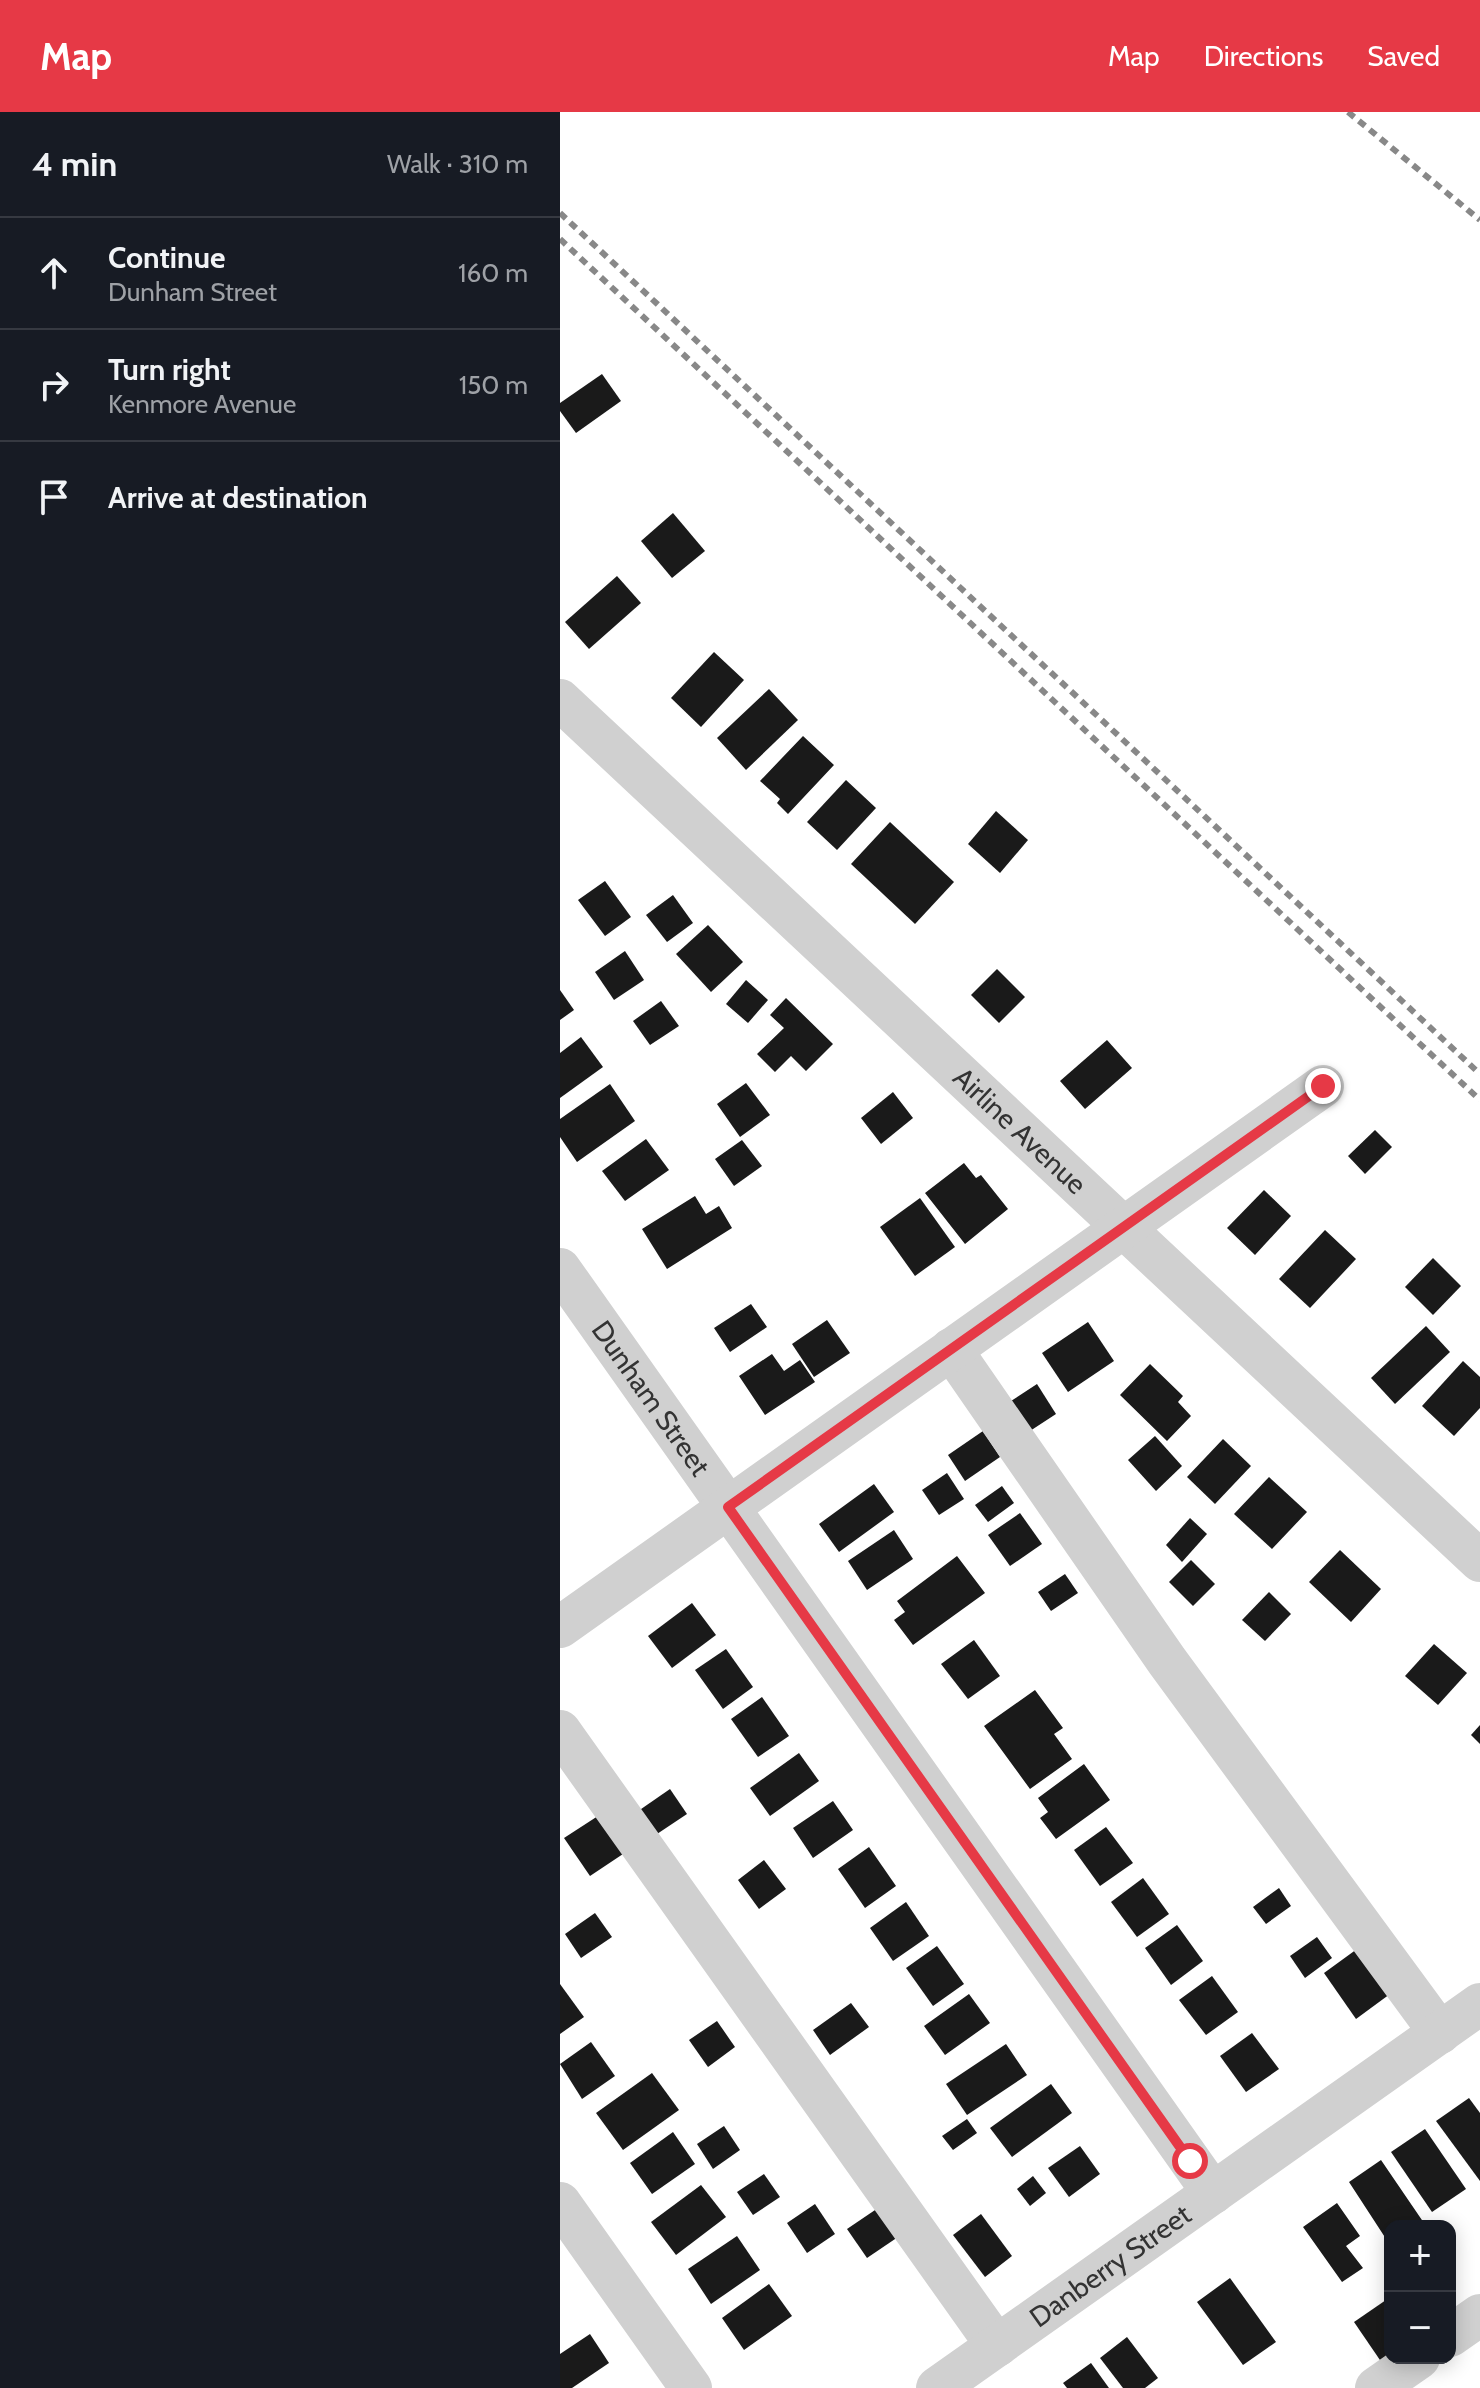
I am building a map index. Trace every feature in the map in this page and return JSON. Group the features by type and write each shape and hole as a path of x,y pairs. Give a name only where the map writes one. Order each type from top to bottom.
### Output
{"street":[{"name":"Airline Avenue","path":"560,700 1480,1561"},
{"path":"560,1627 1323,1086"},
{"name":"Dunham Street","path":"560,1269 1213,2193"},
{"path":"951,1349 1167,1661 1440,2033"},
{"path":"560,1731 985,2366"},
{"name":"Danberry Street","path":"937,2388 985,2366 1213,2193 1480,2004"},
{"path":"560,2203 691,2388"},
{"path":"1456,2332 1480,2315"},
{"path":"1376,2388 1410,2364"}],"building":[{"path":"602,374 621,401 576,433 560,411 560,403"},
{"path":"673,513 705,551 672,578 641,541"},
{"path":"617,576 641,603 589,649 565,622"},
{"path":"714,652 744,680 701,727 671,698"},
{"path":"769,689 798,720 746,770 717,738"},
{"path":"803,736 834,765 788,814 777,803 780,799 760,781"},
{"path":"846,780 876,808 837,850 807,822"},
{"path":"996,811 1028,840 1000,873 968,844"},
{"path":"890,822 954,882 915,924 851,864"},
{"path":"605,881 631,917 605,936 578,900"},
{"path":"673,895 693,923 667,942 646,915"},
{"path":"708,925 743,962 711,992 676,954"},
{"path":"625,951 644,980 614,1000 595,972"},
{"path":"997,969 1025,997 999,1023 971,995"},
{"path":"746,980 768,1000 748,1023 726,1004"},
{"path":"560,990 574,1010 560,1020"},
{"path":"786,998 833,1044 806,1071 791,1056 775,1072 757,1054 784,1028 770,1015"},
{"path":"661,1001 679,1026 650,1045 633,1021"},
{"path":"581,1037 603,1067 560,1098 560,1053"},
{"path":"1107,1040 1132,1068 1085,1109 1060,1081"},
{"path":"746,1083 770,1115 740,1137 717,1104"},
{"path":"610,1084 635,1121 577,1162 560,1137 560,1119"},
{"path":"893,1092 913,1118 881,1144 861,1118"},
{"path":"1375,1130 1392,1147 1365,1174 1348,1156"},
{"path":"646,1139 669,1170 625,1201 602,1171"},
{"path":"742,1140 762,1166 734,1186 715,1159"},
{"path":"964,1163 976,1178 981,1175 1008,1209 965,1244 925,1193"},
{"path":"1264,1190 1291,1216 1255,1255 1227,1228"},
{"path":"695,1196 706,1214 719,1206 732,1228 667,1269 642,1229"},
{"path":"920,1198 955,1247 915,1276 880,1227"},
{"path":"1325,1230 1356,1259 1310,1308 1279,1279"},
{"path":"1433,1258 1461,1286 1433,1315 1405,1287"},
{"path":"751,1304 767,1327 730,1352 714,1328"},
{"path":"827,1320 850,1353 814,1377 792,1344"},
{"path":"1088,1322 1114,1361 1068,1392 1042,1353"},
{"path":"1426,1326 1450,1352 1395,1404 1371,1378"},
{"path":"772,1354 784,1371 800,1360 815,1382 765,1415 739,1376"},
{"path":"1463,1361 1480,1377 1480,1408 1454,1436 1422,1406"},
{"path":"1150,1364 1183,1396 1178,1402 1191,1416 1167,1441 1120,1395"},
{"path":"1037,1384 1056,1414 1030,1431 1011,1401"},
{"path":"983,1431 1000,1457 965,1481 948,1455"},
{"path":"1155,1436 1182,1466 1156,1491 1128,1460"},
{"path":"1223,1439 1251,1466 1215,1504 1187,1477"},
{"path":"947,1473 964,1499 939,1515 922,1490"},
{"path":"1269,1477 1307,1512 1272,1549 1234,1514"},
{"path":"874,1484 894,1512 839,1552 819,1524"},
{"path":"1002,1486 1014,1503 988,1522 975,1505"},
{"path":"1020,1513 1042,1544 1010,1566 988,1535"},
{"path":"1190,1518 1207,1534 1182,1562 1166,1545"},
{"path":"894,1530 913,1559 867,1590 848,1561"},
{"path":"1340,1550 1381,1589 1351,1622 1309,1582"},
{"path":"957,1556 985,1593 913,1645 894,1620 905,1612 897,1601"},
{"path":"1191,1560 1215,1584 1193,1606 1169,1582"},
{"path":"1065,1574 1078,1593 1051,1611 1038,1592"},
{"path":"1269,1592 1291,1614 1265,1641 1242,1620"},
{"path":"692,1603 716,1635 672,1668 648,1636"},
{"path":"974,1640 1000,1676 968,1699 941,1664"},
{"path":"1434,1644 1467,1673 1438,1705 1405,1676"},
{"path":"726,1649 753,1687 723,1709 695,1670"},
{"path":"1035,1690 1063,1728 1054,1734 1072,1759 1030,1789 984,1726"},
{"path":"762,1697 789,1736 758,1757 731,1719"},
{"path":"1480,1725 1480,1744 1471,1735"},
{"path":"799,1753 819,1781 770,1816 750,1788"},
{"path":"1084,1764 1110,1800 1056,1839 1040,1818 1048,1812 1038,1798"},
{"path":"670,1789 687,1814 648,1840 631,1816"},
{"path":"833,1801 853,1830 813,1858 793,1828"},
{"path":"601,1814 626,1852 590,1876 564,1838"},
{"path":"1106,1827 1133,1863 1100,1886 1074,1850"},
{"path":"869,1847 896,1886 865,1908 838,1869"},
{"path":"764,1860 786,1889 759,1909 738,1880"},
{"path":"1143,1878 1169,1914 1137,1937 1111,1902"},
{"path":"1279,1888 1291,1906 1266,1924 1253,1907"},
{"path":"906,1902 929,1936 893,1961 870,1928"},
{"path":"595,1913 612,1937 581,1958 565,1934"},
{"path":"1177,1925 1203,1961 1171,1985 1145,1948"},
{"path":"1317,1937 1332,1958 1305,1978 1290,1956"},
{"path":"937,1946 964,1984 933,2006 906,1968"},
{"path":"1357,1949 1390,1994 1356,2019 1324,1973"},
{"path":"1212,1976 1238,2012 1206,2035 1179,2000"},
{"path":"560,1984 584,2017 560,2034"},
{"path":"969,1994 990,2023 945,2055 924,2026"},
{"path":"851,2003 869,2027 830,2055 813,2030"},
{"path":"717,2021 735,2047 708,2067 689,2040"},
{"path":"1252,2033 1279,2069 1246,2092 1220,2056"},
{"path":"591,2042 615,2076 582,2099 560,2064"},
{"path":"1006,2044 1027,2075 967,2115 946,2084"},
{"path":"652,2073 679,2110 623,2150 596,2113"},
{"path":"1051,2084 1072,2113 1012,2157 990,2128"},
{"path":"1469,2098 1480,2113 1480,2181 1436,2121"},
{"path":"967,2119 977,2133 953,2150 942,2136"},
{"path":"724,2126 740,2150 713,2169 697,2144"},
{"path":"1425,2129 1466,2189 1432,2212 1391,2152"},
{"path":"673,2132 695,2164 652,2194 630,2163"},
{"path":"1080,2146 1100,2174 1069,2197 1048,2168"},
{"path":"1381,2160 1422,2220 1384,2220 1384,2236 1349,2182"},
{"path":"764,2174 780,2197 753,2215 737,2192"},
{"path":"1033,2176 1046,2193 1030,2206 1017,2189"},
{"path":"701,2185 726,2217 676,2255 651,2222"},
{"path":"1337,2203 1360,2236 1346,2246 1363,2268 1342,2282 1303,2227"},
{"path":"815,2204 835,2234 807,2253 787,2223"},
{"path":"878,2208 898,2237 867,2258 847,2229"},
{"path":"981,2214 1012,2256 985,2277 953,2235"},
{"path":"737,2236 760,2270 711,2304 688,2269"},
{"path":"1230,2278 1276,2342 1243,2365 1197,2302"},
{"path":"769,2284 792,2316 744,2350 722,2318"},
{"path":"1384,2301 1384,2362 1382,2363 1354,2322"},
{"path":"590,2334 609,2363 572,2388 560,2388 560,2354"},
{"path":"1127,2337 1158,2378 1145,2388 1123,2388 1100,2358"},
{"path":"1091,2363 1109,2388 1067,2388 1063,2383"}],"railway":[{"path":"1348,112 1480,220"},
{"path":"560,213 1480,1074"},
{"path":"560,239 1480,1100"}],"route":[{"path":"1190,2161 728,1507 1323,1086"}]}
